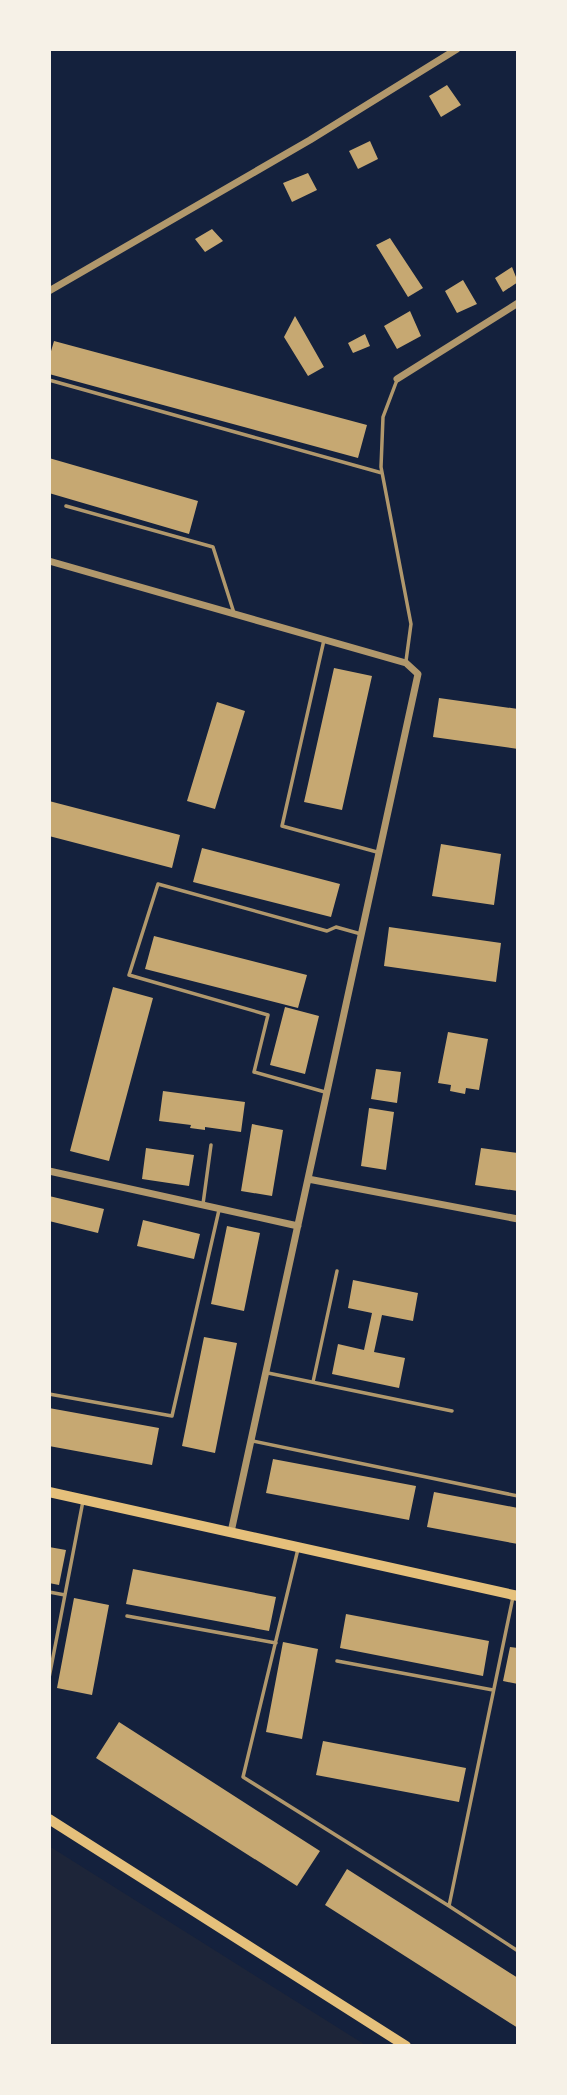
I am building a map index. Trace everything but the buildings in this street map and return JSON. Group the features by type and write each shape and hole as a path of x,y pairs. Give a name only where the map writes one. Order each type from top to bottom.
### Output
{"main road":[{"path":"49,1492 516,1595"},
{"path":"49,1819 406,2046"}],"street":[{"path":"49,291 310,141 457,49"},
{"path":"397,379 518,303"},
{"path":"49,561 406,663 418,674 231,1532"},
{"path":"49,1171 298,1226"},
{"path":"308,1179 518,1219"}],"lane":[{"path":"397,379 383,417 382,473 411,624 406,663"},
{"path":"49,380 382,473"},
{"path":"66,506 213,547 235,615"},
{"path":"324,640 282,826 379,853"},
{"path":"327,1092 254,1072 268,1015 129,975 158,884 327,931 336,927 362,934"},
{"path":"202,1206 211,1145"},
{"path":"49,1394 172,1416 219,1210"},
{"path":"313,1382 337,1271"},
{"path":"266,1373 453,1411"},
{"path":"251,1440 518,1496"},
{"path":"49,1678 83,1499"},
{"path":"298,1548 243,1777 518,1951"},
{"path":"49,1592 65,1595"},
{"path":"449,1906 493,1690 516,1595"},
{"path":"127,1616 276,1643"},
{"path":"337,1661 493,1690"}],"shaded area":[{"path":"49,1846 367,2046 49,2046"}]}
